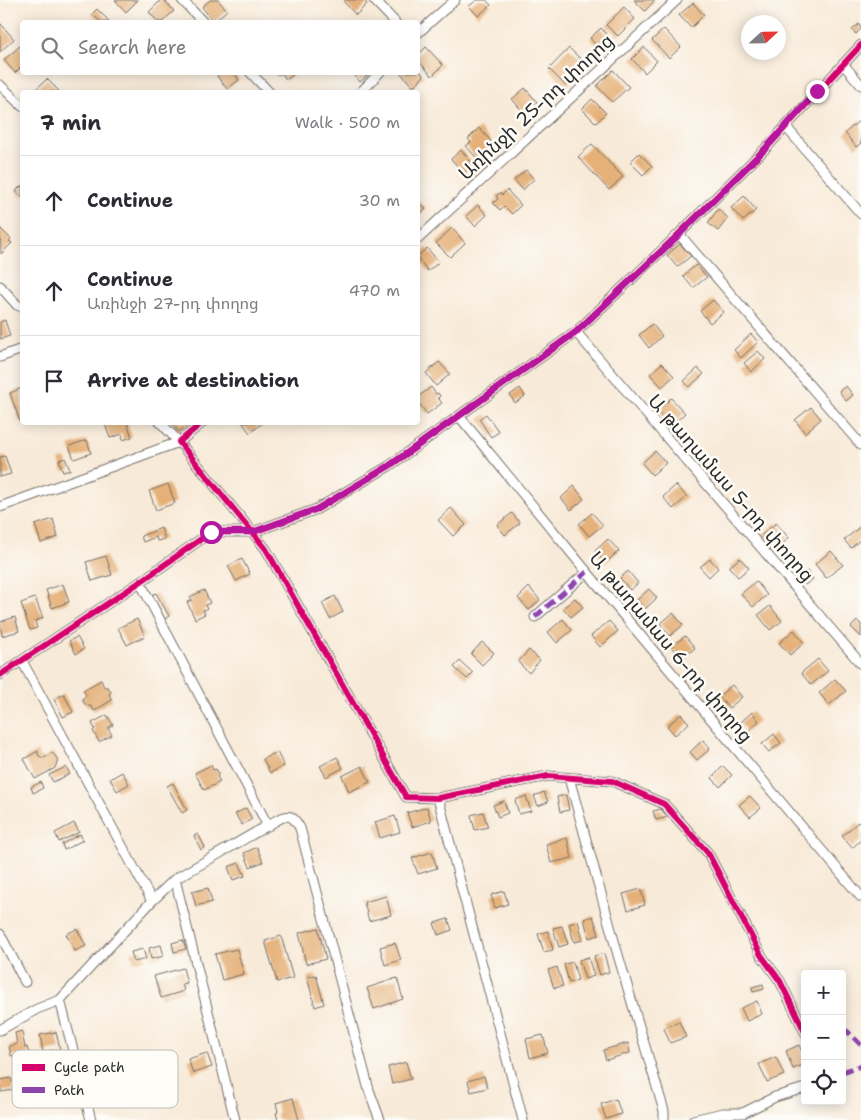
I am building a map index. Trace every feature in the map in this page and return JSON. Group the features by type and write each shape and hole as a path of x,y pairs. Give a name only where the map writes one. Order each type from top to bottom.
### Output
{"street":[{"path":"182,0 201,20"},
{"path":"374,0 393,20"},
{"path":"420,31 455,0"},
{"name":"Առինջի 25-րդ փողոց","path":"420,237 677,0"},
{"path":"0,675 140,582 211,532 253,532 317,509 389,466 576,332 680,234 786,126 861,45"},
{"path":"843,64 861,85"},
{"path":"253,75 267,90"},
{"path":"363,90 377,75"},
{"path":"0,85 20,104"},
{"path":"786,126 861,214"},
{"path":"680,234 861,445"},
{"path":"0,286 20,306"},
{"name":"Ա թաղամաս 5-րդ փողոց","path":"576,332 861,664"},
{"path":"0,357 20,351"},
{"name":"Ա թաղամաս 6-րդ փողոց","path":"459,416 587,572 861,897"},
{"path":"163,425 179,442 266,549 406,797 438,798 548,776 612,781 664,804 708,852 761,956 780,981 801,1024"},
{"path":"0,507 179,442 199,425"},
{"path":"535,617 587,572"},
{"path":"140,582 268,826"},
{"path":"22,661 152,901"},
{"path":"569,778 664,1111 664,1120"},
{"path":"438,798 523,1120"},
{"path":"0,1030 37,1009 60,1000 152,901 175,879 284,816 290,816 300,828 369,1090 380,1120"},
{"path":"175,879 235,1120"},
{"path":"0,934 25,982"},
{"path":"60,1000 73,1050"},
{"path":"694,1120 723,1112 744,1113 775,1097 801,1089"}],"building":[{"path":"115,0 138,0 126,12"},
{"path":"161,0 164,0 174,11 164,20 156,20 149,12"},
{"path":"210,0 218,0 227,10 216,20 212,20 202,7"},
{"path":"346,0 364,0 367,4 356,15 344,2"},
{"path":"477,0 486,0 491,5 478,16 469,6"},
{"path":"634,0 655,0 645,11"},
{"path":"693,3 704,15 691,28 679,15"},
{"path":"624,7 635,19 618,36 606,25"},
{"path":"97,9 108,20 99,20 92,14"},
{"path":"0,23 14,39 0,52"},
{"path":"859,24 861,29 856,34 852,30"},
{"path":"601,28 611,39 600,50 590,38"},
{"path":"664,29 681,47 669,58 652,40"},
{"path":"20,46 20,68 15,73 4,60"},
{"path":"426,47 443,65 432,76 420,62 420,53"},
{"path":"644,47 657,61 645,73 632,59"},
{"path":"569,48 587,65 566,86 549,69"},
{"path":"613,70 629,87 612,102 597,86"},
{"path":"420,71 424,76 413,87 403,75 420,75"},
{"path":"236,75 239,80 227,89 217,76"},
{"path":"284,75 293,75 286,80"},
{"path":"354,75 368,75 360,82"},
{"path":"47,79 58,90 35,90"},
{"path":"525,88 537,102 524,113 512,99"},
{"path":"592,99 606,113 596,123 582,109"},
{"path":"861,119 861,143 856,147 845,133"},
{"path":"479,128 491,141 487,145 493,151 481,163 466,146 471,142 468,139"},
{"path":"592,144 623,177 609,190 578,157"},
{"path":"461,150 473,164 464,173 451,159"},
{"path":"639,153 652,166 643,175 630,162"},
{"path":"526,170 534,179 523,190 514,180"},
{"path":"20,187 20,196 16,191"},
{"path":"507,190 521,205 512,214 504,206 500,210 493,203 498,199 496,196 500,193 502,195"},
{"path":"744,196 756,210 743,221 731,208"},
{"path":"420,202 426,209 420,214"},
{"path":"478,205 487,215 475,226 466,216"},
{"path":"718,209 728,218 718,231 708,223"},
{"path":"0,228 11,239 9,241 12,243 1,254"},
{"path":"452,228 465,243 450,257 436,243"},
{"path":"680,244 691,256 677,267 667,255"},
{"path":"427,248 439,262 428,271 420,261 420,254"},
{"path":"696,265 707,277 693,288 683,276"},
{"path":"713,300 724,312 710,323 700,311"},
{"path":"5,320 10,336 0,339 0,322"},
{"path":"652,324 662,336 649,348 639,335"},
{"path":"751,334 758,342 741,358 734,350"},
{"path":"758,351 765,359 751,372 744,363"},
{"path":"439,362 450,374 436,386 426,373"},
{"path":"662,363 674,376 662,387 650,374"},
{"path":"698,368 704,374 689,387 684,381"},
{"path":"846,386 853,395 846,401 839,391"},
{"path":"431,387 436,394 438,393 440,396 438,398 442,403 427,414 420,405 420,395"},
{"path":"520,388 525,396 515,403 510,395"},
{"path":"20,389 20,422 10,393"},
{"path":"671,398 685,413 671,426 657,411"},
{"path":"811,407 821,419 805,433 795,420"},
{"path":"486,414 499,432 491,437 479,419"},
{"path":"105,425 128,425 132,437 123,440 122,434 110,438"},
{"path":"173,425 187,425 179,432"},
{"path":"244,425 260,425 250,433"},
{"path":"87,440 91,453 74,459 69,446"},
{"path":"655,451 666,463 652,475 642,463"},
{"path":"5,456 11,474 0,477 0,457"},
{"path":"65,458 70,470 63,472 59,460"},
{"path":"168,484 175,503 156,510 149,491"},
{"path":"676,485 687,497 673,509 663,497"},
{"path":"574,486 584,499 571,510 561,498"},
{"path":"451,508 466,525 453,536 438,520"},
{"path":"512,513 520,523 505,535 497,525"},
{"path":"592,513 603,525 589,536 579,524"},
{"path":"53,519 58,537 41,543 35,525"},
{"path":"776,523 789,538 776,550 762,535"},
{"path":"861,526 861,539 851,548 844,540"},
{"path":"161,528 165,539 157,541 156,537 143,542 141,536"},
{"path":"608,539 619,551 605,563 595,551"},
{"path":"831,551 843,565 826,578 815,564"},
{"path":"106,556 112,575 92,581 86,562"},
{"path":"740,558 749,568 738,577 729,567"},
{"path":"242,559 250,574 236,581 228,566"},
{"path":"710,559 718,568 709,577 700,567"},
{"path":"628,571 638,583 630,590 620,578"},
{"path":"807,571 813,579 805,585 800,577"},
{"path":"756,581 767,595 753,607 741,594"},
{"path":"63,584 69,602 52,608 46,590"},
{"path":"529,587 540,600 529,610 518,598"},
{"path":"649,589 657,598 645,609 637,600"},
{"path":"204,590 210,603 205,605 207,609 203,610 205,614 195,619 187,602 192,600 190,597"},
{"path":"156,593 169,616 165,619 152,595"},
{"path":"335,596 343,612 330,619 322,603"},
{"path":"35,598 43,618 35,621 37,628 30,630 21,603"},
{"path":"575,598 583,607 571,617 563,608"},
{"path":"770,606 782,621 770,630 758,615"},
{"path":"673,613 683,625 670,636 660,624"},
{"path":"15,617 19,631 2,636 0,622"},
{"path":"137,619 145,636 127,645 118,628"},
{"path":"563,619 572,630 557,643 548,632"},
{"path":"609,621 618,631 600,647 591,636"},
{"path":"857,621 861,624 861,637 851,627"},
{"path":"794,630 804,643 790,655 779,643"},
{"path":"685,636 695,648 682,659 671,647"},
{"path":"77,637 84,649 76,654 69,641"},
{"path":"482,642 494,653 482,665 471,654"},
{"path":"529,650 540,660 529,673 518,662"},
{"path":"818,659 828,671 811,685 801,673"},
{"path":"460,661 473,673 467,679 454,667"},
{"path":"835,679 846,691 829,705 819,693"},
{"path":"101,680 104,687 108,687 111,692 109,694 112,700 94,711 91,706 83,702 83,698 86,695 83,690"},
{"path":"732,685 742,697 729,708 719,696"},
{"path":"64,694 73,712 63,717 54,699"},
{"path":"752,712 759,721 747,732 740,723"},
{"path":"681,714 689,723 675,735 667,726"},
{"path":"107,715 113,725 108,728 112,735 99,742 93,731 95,729 92,723"},
{"path":"774,734 781,743 769,752 762,744"},
{"path":"703,740 710,749 697,760 690,752"},
{"path":"38,751 38,755 43,758 52,752 58,760 55,768 35,779 24,759"},
{"path":"277,752 284,766 270,773 263,759"},
{"path":"337,757 343,768 326,777 320,766"},
{"path":"211,765 213,770 216,769 219,774 217,776 220,782 204,790 195,773"},
{"path":"362,766 370,782 349,792 342,776"},
{"path":"723,766 732,775 720,787 712,778"},
{"path":"66,767 70,774 53,782 49,775"},
{"path":"122,772 129,784 117,791 110,779"},
{"path":"41,782 43,788 33,793 31,787"},
{"path":"173,783 187,810 182,813 167,786"},
{"path":"544,792 548,802 538,806 534,796"},
{"path":"566,795 569,810 560,812 557,797"},
{"path":"526,796 531,811 519,814 515,800"},
{"path":"750,796 761,808 750,817 739,805"},
{"path":"504,801 508,813 498,817 493,805"},
{"path":"427,807 431,821 412,827 407,813"},
{"path":"246,808 252,819 242,825 235,814"},
{"path":"661,809 667,817 656,820 653,811"},
{"path":"483,812 488,827 475,830 471,815"},
{"path":"395,816 400,832 380,838 375,822"},
{"path":"858,822 861,825 861,840 852,848 842,836"},
{"path":"74,823 79,832 59,842 55,833"},
{"path":"80,834 83,840 64,850 62,844"},
{"path":"198,834 205,847 201,850 194,836"},
{"path":"567,838 572,858 551,863 546,844"},
{"path":"257,847 263,862 250,867 244,853"},
{"path":"432,852 437,868 418,874 412,858"},
{"path":"239,863 245,876 233,880 228,867"},
{"path":"208,888 212,902 196,906 192,892"},
{"path":"641,889 645,905 628,910 623,894"},
{"path":"504,891 508,904 495,908 491,895"},
{"path":"386,896 391,915 369,921 364,902"},
{"path":"593,916 599,935 589,938 584,919"},
{"path":"448,919 452,930 438,935 434,923"},
{"path":"578,921 583,940 574,942 569,924"},
{"path":"562,926 568,944 559,947 553,928"},
{"path":"318,928 326,959 306,964 299,933"},
{"path":"77,929 86,946 75,951 66,934"},
{"path":"548,931 553,950 544,952 538,934"},
{"path":"281,936 293,978 277,982 265,941"},
{"path":"183,940 186,949 174,952 172,943"},
{"path":"395,943 401,960 385,965 380,947"},
{"path":"161,945 164,956 151,959 149,948"},
{"path":"143,949 146,959 134,962 131,952"},
{"path":"237,949 244,974 222,980 215,954"},
{"path":"604,953 609,972 600,975 594,956"},
{"path":"588,957 594,976 585,979 579,960"},
{"path":"573,962 578,980 569,983 564,964"},
{"path":"557,967 563,986 554,988 548,970"},
{"path":"183,968 187,983 182,984 184,991 161,998 154,976"},
{"path":"316,975 324,1004 315,1007 307,977"},
{"path":"397,978 403,999 374,1009 367,988"},
{"path":"763,984 764,989 753,992 752,987"},
{"path":"757,1001 762,1014 747,1021 741,1008"},
{"path":"679,1021 686,1037 670,1043 664,1028"},
{"path":"22,1031 25,1048 27,1047 28,1050 12,1050 11,1056 9,1046 17,1044 15,1033"},
{"path":"56,1032 60,1049 43,1050 40,1035"},
{"path":"543,1035 548,1053 530,1058 526,1039"},
{"path":"628,1043 630,1053 606,1060 603,1050"},
{"path":"799,1045 801,1050 801,1066 793,1069 786,1051"},
{"path":"207,1053 212,1067 193,1073 188,1059"},
{"path":"776,1057 784,1075 767,1082 759,1064"},
{"path":"406,1062 411,1079 392,1084 388,1067"},
{"path":"484,1076 487,1088 471,1092 468,1081"},
{"path":"11,1078 12,1090 1,1092 0,1080"},
{"path":"293,1098 299,1120 278,1120 276,1103"},
{"path":"616,1099 621,1114 606,1119 601,1104"}],"marked path":[{"path":"535,617 587,572"},
{"path":"846,1031 861,1045"},
{"path":"846,1071 861,1066"}],"cycle path":[{"path":"0,675 140,582 211,532 253,532 317,509 389,466 576,332 766,148 861,45"},
{"path":"199,425 179,442 266,549 406,797 438,798 548,776 612,781 664,804 708,853 761,955 780,981 801,1024"}],"route":[{"path":"211,532 253,532 317,509 389,466 576,332 680,234 766,148 817,91"}]}
